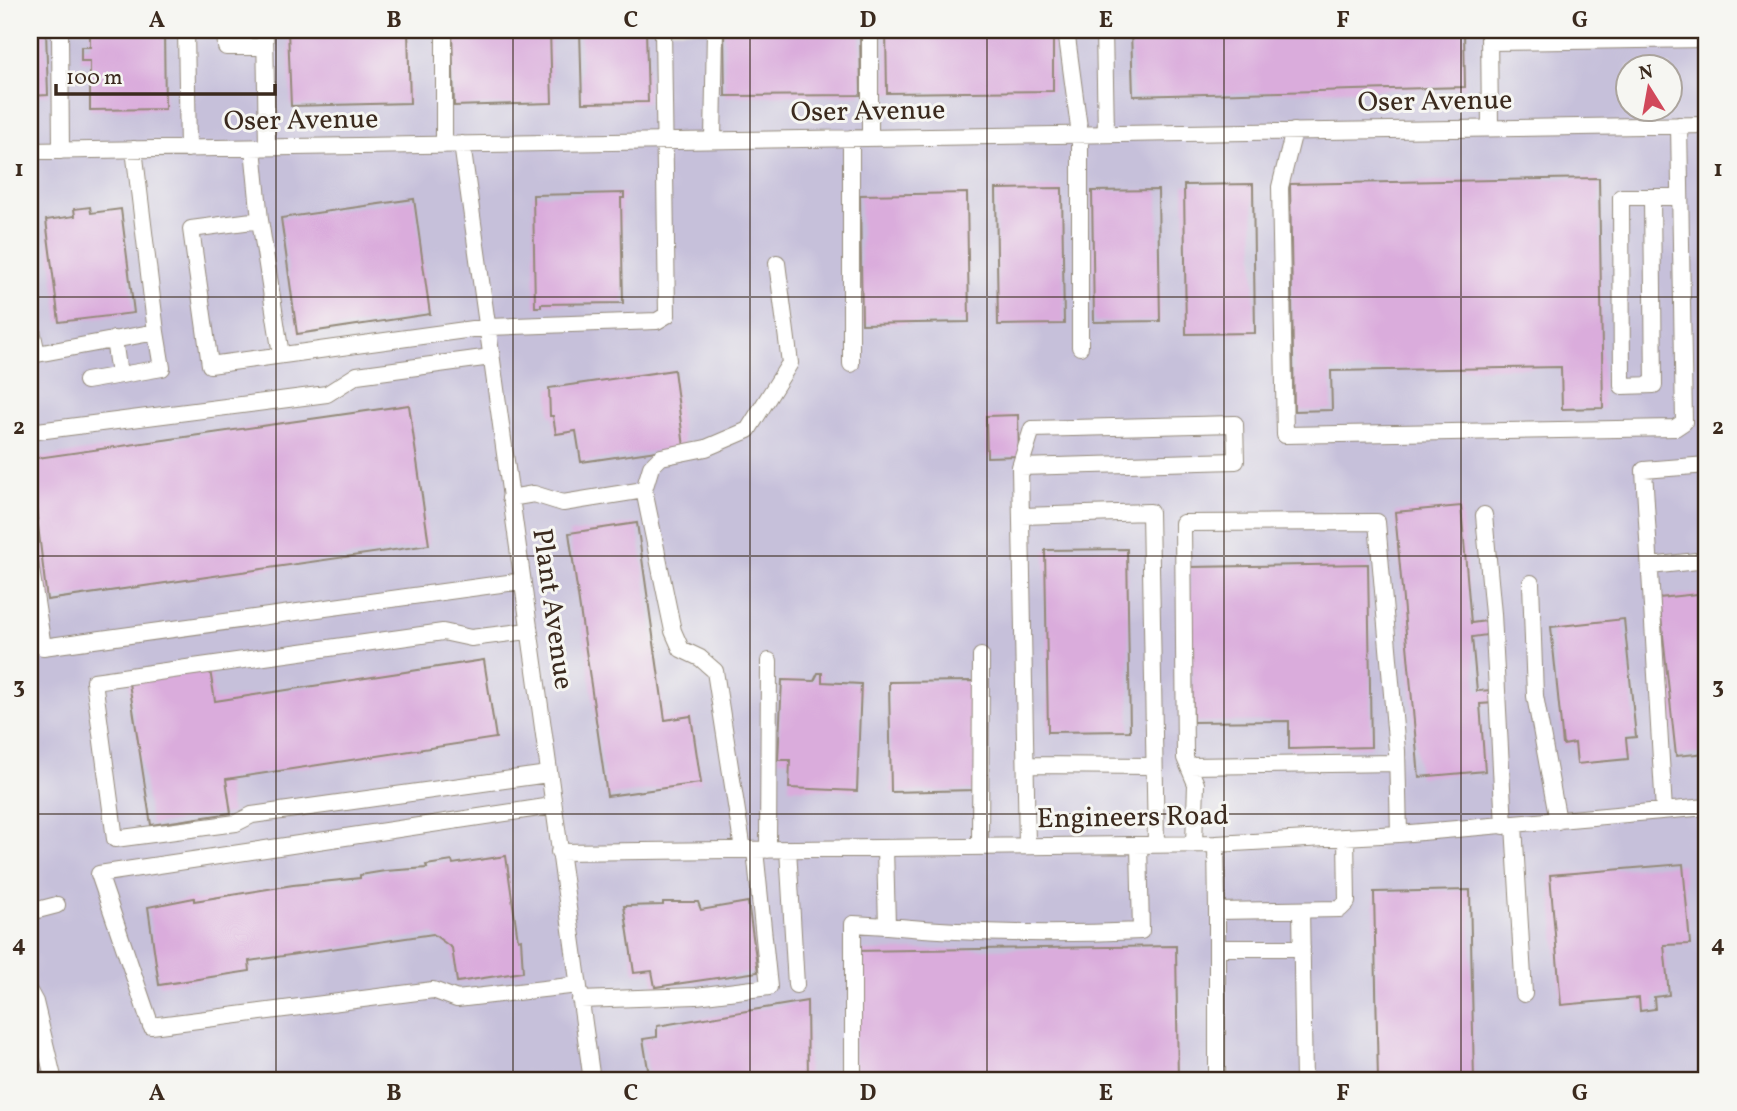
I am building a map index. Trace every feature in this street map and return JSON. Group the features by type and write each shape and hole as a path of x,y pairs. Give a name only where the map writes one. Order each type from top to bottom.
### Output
{"street":[{"path":"60,30 61,151"},
{"path":"186,30 188,149"},
{"path":"225,30 226,47 265,47"},
{"path":"265,30 260,220 281,355"},
{"path":"444,30 444,145"},
{"path":"260,220 191,229 210,365 487,327 657,321 667,315 663,30"},
{"path":"713,140 715,30"},
{"path":"870,30 870,138"},
{"path":"1066,30 1080,135 1080,347"},
{"path":"1104,30 1106,134"},
{"path":"1490,127 1489,36 1707,38"},
{"path":"1294,131 1280,187 1284,435 1675,428 1684,422 1679,125"},
{"name":"Oser Avenue","path":"30,151 1707,125"},
{"path":"851,138 851,363"},
{"name":"Plant Avenue","path":"462,144 592,1081"},
{"path":"86,381 162,368 134,149"},
{"path":"1652,197 1654,384 1622,386 1621,197 1652,197 1680,197"},
{"path":"552,806 99,874 151,1026 433,990 457,999 579,992 696,996 769,987 755,850 715,671 700,658 681,649 673,631 644,490 651,467 661,457 706,448 748,430 790,363 778,263"},
{"path":"30,321 34,355 156,332"},
{"path":"114,339 119,375"},
{"path":"30,432 327,394 357,375 491,357"},
{"path":"1020,467 1236,461 1235,424 1032,429 1020,467 1027,846"},
{"path":"1664,811 1644,470 1707,466"},
{"path":"510,498 534,494 563,503 644,490"},
{"path":"1022,516 1150,512 1156,845"},
{"path":"1484,515 1524,993"},
{"path":"1194,844 1196,784 1185,758 1183,523 1377,522 1397,763 1399,834"},
{"path":"1650,566 1707,560"},
{"path":"30,563 43,647 522,581"},
{"path":"1531,583 1535,696 1559,821"},
{"path":"528,631 471,638 443,632 94,681 115,839 236,823 252,815 548,774"},
{"path":"980,847 981,656"},
{"path":"755,850 769,661"},
{"path":"1189,766 1397,763"},
{"path":"1026,765 1154,766"},
{"name":"Engineers Road","path":"559,852 1216,844 1509,826 1707,807"},
{"path":"1217,911 1344,907 1346,838"},
{"path":"1216,844 1217,1081"},
{"path":"853,1081 853,925 1063,935 1141,931 1139,845"},
{"path":"885,848 887,926"},
{"path":"788,849 796,985"},
{"path":"30,912 57,905"},
{"path":"1301,909 1304,1081"},
{"path":"1217,948 1302,948"},
{"path":"30,993 35,1002 54,1081"}],"shaded area":[{"path":"30,30 1707,30 1707,1081 30,1081"}],"building":[{"path":"30,30 46,30 48,95 30,96"},
{"path":"90,30 164,30 165,109 90,110 90,61 81,61 81,47 90,47"},
{"path":"288,30 408,30 410,103 291,106"},
{"path":"452,30 550,30 552,103 454,106"},
{"path":"580,30 646,30 648,102 582,103"},
{"path":"724,30 860,30 861,95 725,96"},
{"path":"886,30 1053,30 1053,91 887,93"},
{"path":"1131,30 1464,30 1465,87 1133,96"},
{"path":"1599,178 1603,408 1562,409 1561,367 1331,371 1332,410 1294,411 1290,184"},
{"path":"1253,184 1255,333 1186,334 1184,185"},
{"path":"1062,188 1064,324 998,325 996,189"},
{"path":"1158,190 1160,321 1094,322 1092,191"},
{"path":"624,193 624,198 621,198 623,303 541,304 541,307 535,307 533,195"},
{"path":"967,193 969,322 862,324 860,195"},
{"path":"414,199 430,314 297,334 281,218"},
{"path":"90,207 91,213 121,209 134,313 59,322 46,220 75,216 74,209"},
{"path":"674,370 684,447 581,462 576,431 556,434 553,416 550,416 549,388"},
{"path":"409,405 429,545 47,600 30,459"},
{"path":"1018,415 1019,456 987,457 986,416"},
{"path":"1461,506 1471,623 1486,621 1487,635 1472,637 1477,691 1493,690 1494,703 1480,704 1485,771 1419,777 1395,512"},
{"path":"637,523 665,720 691,716 701,783 607,796 569,533"},
{"path":"1127,549 1130,731 1048,732 1045,550"},
{"path":"1368,564 1371,747 1289,749 1289,721 1193,722 1190,567"},
{"path":"1707,593 1707,753 1676,756 1659,598"},
{"path":"1624,619 1636,737 1626,738 1628,759 1577,764 1575,743 1563,745 1551,627"},
{"path":"484,660 496,738 226,779 231,813 151,825 129,683 210,670 215,701"},
{"path":"818,673 822,673 822,682 861,684 857,791 789,788 790,760 778,760 782,680 814,681"},
{"path":"973,681 975,790 891,792 889,682"},
{"path":"506,856 518,940 521,939 523,972 457,982 452,948 433,934 249,961 250,971 159,985 148,907 194,898 194,901 293,885 360,878 360,875 385,871 427,868 426,865 452,861 453,864"},
{"path":"1683,864 1690,944 1664,945 1669,995 1654,997 1655,1009 1640,1011 1639,998 1561,1005 1550,875"},
{"path":"1470,890 1474,1081 1378,1081 1374,892"},
{"path":"663,902 698,902 701,910 748,902 758,972 655,987 652,971 634,973 624,906 663,905"},
{"path":"1176,946 1178,1081 855,1081 854,951"},
{"path":"807,1001 808,1081 650,1081 643,1039 657,1037 657,1026"}]}
